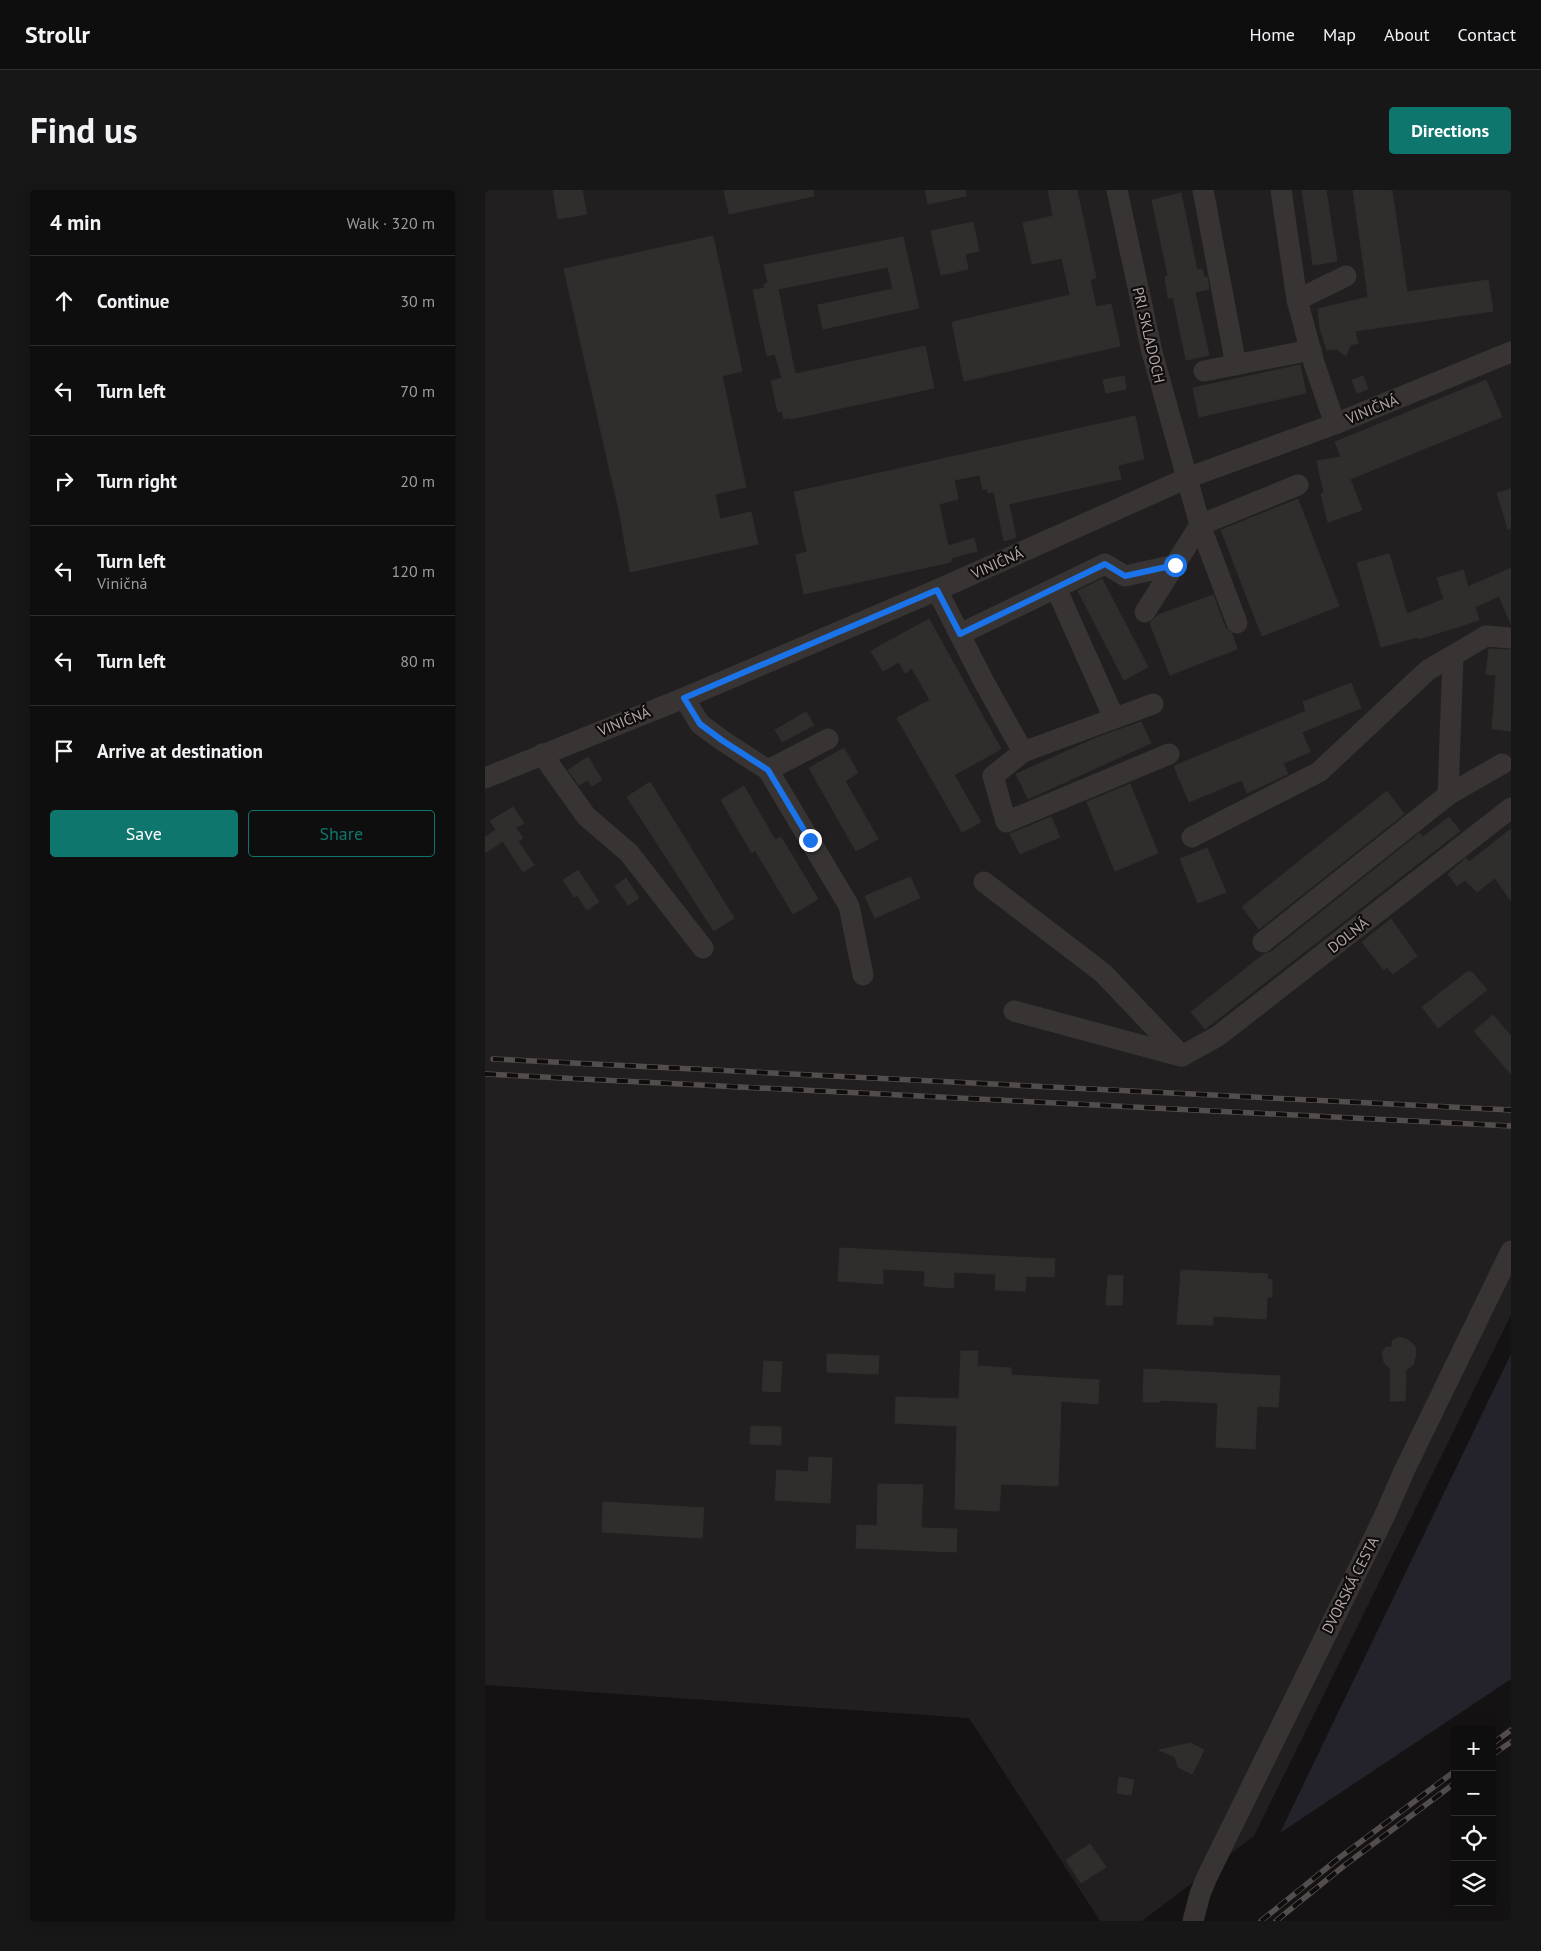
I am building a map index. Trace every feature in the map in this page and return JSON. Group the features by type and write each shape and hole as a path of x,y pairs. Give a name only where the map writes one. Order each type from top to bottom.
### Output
{"street":[{"name":"PRI SKLADOCH","path":"1117,190 1152,352 1200,525 1237,623"},
{"path":"1203,190 1236,365"},
{"path":"1281,190 1297,300 1335,424"},
{"path":"1297,300 1346,276"},
{"path":"1204,371 1311,350"},
{"name":"VINIČNÁ","path":"485,778 684,698 937,590 1187,478 1335,424 1511,352"},
{"path":"1145,612 1200,525 1298,486"},
{"path":"960,634 1105,564 1125,576 1175,565"},
{"path":"1056,588 1114,718"},
{"path":"937,590 1023,752"},
{"path":"1192,837 1319,772 1428,670 1486,636 1511,638"},
{"path":"1448,795 1453,656"},
{"path":"684,698 700,724 768,770 849,906 863,975"},
{"path":"1153,704 1023,752 993,776 1006,822 1169,754"},
{"path":"768,770 828,739"},
{"path":"542,754 586,816 629,853 703,948"},
{"path":"1263,942 1448,795 1503,764"},
{"name":"DOLNÁ","path":"1182,1056 1218,1036 1511,808"},
{"path":"984,882 1103,973 1182,1056"},
{"path":"1014,1011 1182,1056"},
{"name":"DVORSKÁ CESTA","path":"1193,1921 1195,1909 1207,1877 1243,1808 1281,1723 1384,1517 1405,1468 1511,1251"}],"shaded area":[{"path":"485,190 1511,190 1511,1315 1254,1836 1142,1921 1100,1921 969,1718 485,1685"},
{"path":"1511,1354 1511,1679 1280,1833"}],"building":[{"path":"553,190 582,190 587,214 558,219"},
{"path":"724,190 813,190 814,196 729,214"},
{"path":"925,190 965,190 966,196 928,204"},
{"path":"1048,190 1077,190 1096,278 1090,280 1096,307 1111,304 1120,346 964,381 952,322 1070,295 1062,258 1032,264 1023,223 1053,216"},
{"path":"1302,190 1326,190 1337,261 1313,265"},
{"path":"1353,190 1392,190 1407,292 1488,280 1493,311 1355,331 1358,343 1350,345 1346,356 1337,349 1327,350 1320,328 1318,309 1368,297"},
{"path":"1181,193 1197,270 1202,269 1204,277 1207,277 1209,289 1195,292 1209,355 1186,360 1173,297 1168,298 1165,277 1168,276 1152,200"},
{"path":"973,222 979,251 965,254 968,269 941,275 931,231"},
{"path":"713,236 742,371 722,376 746,487 715,494 720,519 751,512 758,544 630,572 620,515 564,269"},
{"path":"903,237 919,308 823,329 818,305 893,289 888,267 778,289 795,374 925,346 934,388 784,419 782,411 778,412 771,381 782,378 775,354 767,356 753,290 765,288 764,284 768,283 764,265"},
{"path":"1300,365 1306,393 1199,417 1193,388"},
{"path":"1124,376 1126,389 1106,393 1103,380"},
{"path":"1363,376 1368,389 1357,393 1352,380"},
{"path":"1486,380 1502,417 1350,479 1362,510 1328,522 1321,494 1324,493 1317,461 1341,457 1335,442"},
{"path":"1135,416 1144,459 1118,465 1121,479 1009,504 1016,537 1004,541 994,492 988,493 987,489 983,490 980,475 954,480 958,499 939,504 948,546 974,538 977,551 951,558 951,562 804,594 796,555 807,552 794,492"},
{"path":"1511,489 1511,528 1508,529 1497,493"},
{"path":"1298,499 1339,606 1262,636 1221,530"},
{"path":"1389,554 1407,614 1444,599 1437,578 1463,570 1468,587 1511,568 1511,624 1499,596 1475,607 1479,620 1419,639 1418,637 1381,647 1357,563"},
{"path":"1102,579 1148,667 1124,680 1078,591"},
{"path":"1213,595 1225,627 1232,634 1237,649 1170,675 1150,623 1158,615"},
{"path":"929,619 1001,749 954,775 981,822 962,832 897,718 930,700 912,668 905,673 899,662 883,671 871,651"},
{"path":"1489,649 1511,650 1511,731 1492,729 1496,675 1486,674"},
{"path":"1351,683 1361,708 1302,732 1310,752 1283,763 1288,774 1247,793 1242,780 1189,802 1174,766 1306,711 1303,702"},
{"path":"806,712 814,725 782,742 775,730"},
{"path":"1141,722 1151,743 1028,799 1016,774 1096,738"},
{"path":"844,748 858,773 845,781 878,839 856,851 809,768"},
{"path":"588,757 602,780 592,786 588,780 579,785 568,770"},
{"path":"650,782 734,918 714,931 627,797"},
{"path":"1130,784 1158,853 1115,871 1087,802"},
{"path":"744,786 775,840 781,837 818,899 793,914 755,850 752,853 721,800"},
{"path":"1387,791 1404,814 1259,929 1242,907"},
{"path":"513,807 524,823 516,828 523,838 518,841 534,865 523,872 503,841 485,853 485,837 496,830 490,821"},
{"path":"1051,817 1060,837 1020,854 1010,834"},
{"path":"1449,817 1460,831 1205,1029 1191,1012 1264,954 1271,952 1420,833 1423,837"},
{"path":"1511,829 1511,901 1495,878 1477,892 1465,880 1457,886 1448,874 1466,858 1469,862"},
{"path":"1207,848 1226,892 1198,903 1180,859"},
{"path":"578,870 599,902 587,910 577,895 574,897 563,880"},
{"path":"910,877 920,898 875,918 865,896"},
{"path":"626,878 639,898 628,905 615,886"},
{"path":"1391,919 1417,956 1393,974 1387,967 1384,970 1362,942"},
{"path":"1467,972 1472,972 1487,990 1438,1028 1422,1007"},
{"path":"1493,1015 1511,1036 1511,1074 1474,1031"},
{"path":"840,1248 1055,1259 1054,1277 1026,1276 1025,1291 995,1290 996,1274 954,1272 953,1288 924,1286 925,1271 883,1269 883,1284 838,1281"},
{"path":"1181,1270 1268,1274 1267,1279 1272,1280 1272,1297 1267,1297 1266,1319 1213,1316 1213,1325 1177,1324"},
{"path":"1108,1275 1123,1276 1122,1305 1106,1305"},
{"path":"1399,1337 1408,1340 1415,1346 1416,1355 1414,1364 1406,1370 1405,1401 1390,1401 1391,1370 1384,1362 1382,1353 1386,1347 1392,1347 1392,1341"},
{"path":"961,1351 978,1351 977,1366 1011,1368 1011,1375 1099,1380 1098,1404 1061,1401 1058,1486 1001,1484 999,1511 955,1509 957,1426 895,1423 896,1397 959,1399"},
{"path":"827,1354 879,1356 878,1374 827,1372"},
{"path":"764,1361 782,1362 780,1392 762,1391"},
{"path":"1144,1369 1280,1376 1278,1407 1257,1406 1255,1449 1216,1447 1218,1403 1160,1400 1160,1402 1143,1402"},
{"path":"751,1426 781,1427 781,1445 750,1444"},
{"path":"809,1457 832,1458 830,1503 775,1500 777,1470 808,1472"},
{"path":"878,1484 923,1485 921,1528 957,1529 956,1552 856,1548 857,1525 877,1526"},
{"path":"603,1502 704,1508 702,1538 602,1532"},
{"path":"1190,1743 1204,1750 1192,1774 1178,1767 1175,1757 1159,1750"},
{"path":"1119,1777 1134,1780 1131,1795 1117,1793"},
{"path":"1090,1844 1106,1867 1081,1883 1066,1860"}],"railway":[{"path":"493,1059 1511,1110"},
{"path":"485,1074 1511,1126"},
{"path":"1496,1741 1511,1730"},
{"path":"1496,1752 1511,1742"},
{"path":"1261,1921 1339,1858 1451,1774"},
{"path":"1276,1921 1345,1865 1451,1786"}],"route":[{"path":"810,840 768,770 700,724 684,698 937,590 960,634 1105,564 1125,576 1175,565"}]}
